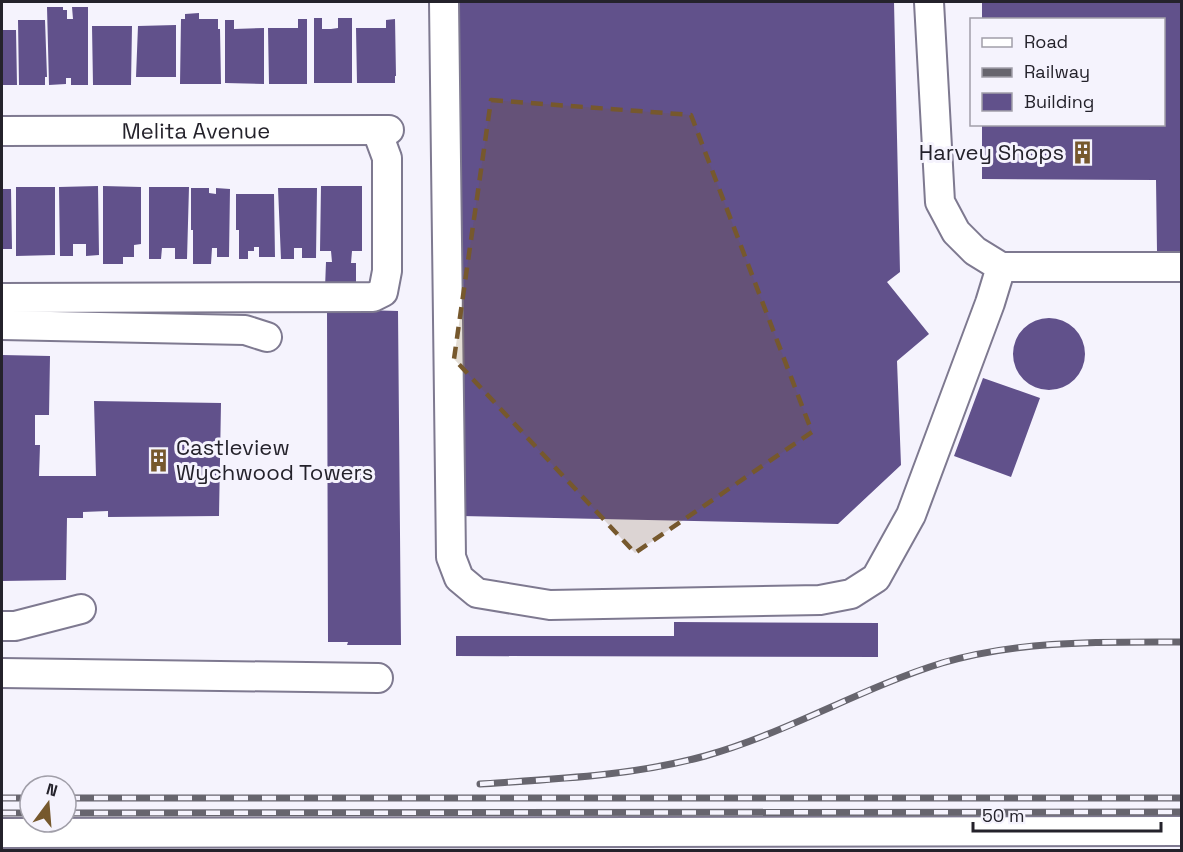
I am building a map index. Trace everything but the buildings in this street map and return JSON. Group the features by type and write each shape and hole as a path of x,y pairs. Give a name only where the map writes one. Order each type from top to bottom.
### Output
{"street":[{"path":"444,2 451,557 459,578 477,593 550,605 820,600 851,594 876,578 911,515 990,303 1001,267"},
{"path":"929,2 940,202 956,232 975,251 1001,267 1182,267"},
{"name":"Melita Avenue","path":"2,131 383,131 387,158 387,271 383,292 373,297 2,298"},
{"path":"2,325 245,330 267,337"},
{"path":"2,626 15,626 81,609"},
{"path":"2,673 378,678"},
{"path":"2,833 1182,831"}],"highlighted area":[{"path":"491,100 691,115 812,432 635,553 454,359"}],"railway":[{"path":"480,784 622,772 705,756 765,735 912,673 971,655 1061,644 1182,642"},
{"path":"2,798 18,798"},
{"path":"78,798 1182,798"},
{"path":"78,813 1182,812"},
{"path":"2,813 18,813"}],"place":[{"name":"Harvey Shops","path":"1082,152"},
{"name":"Castleview Wychwood Towers","path":"158,460"}]}
